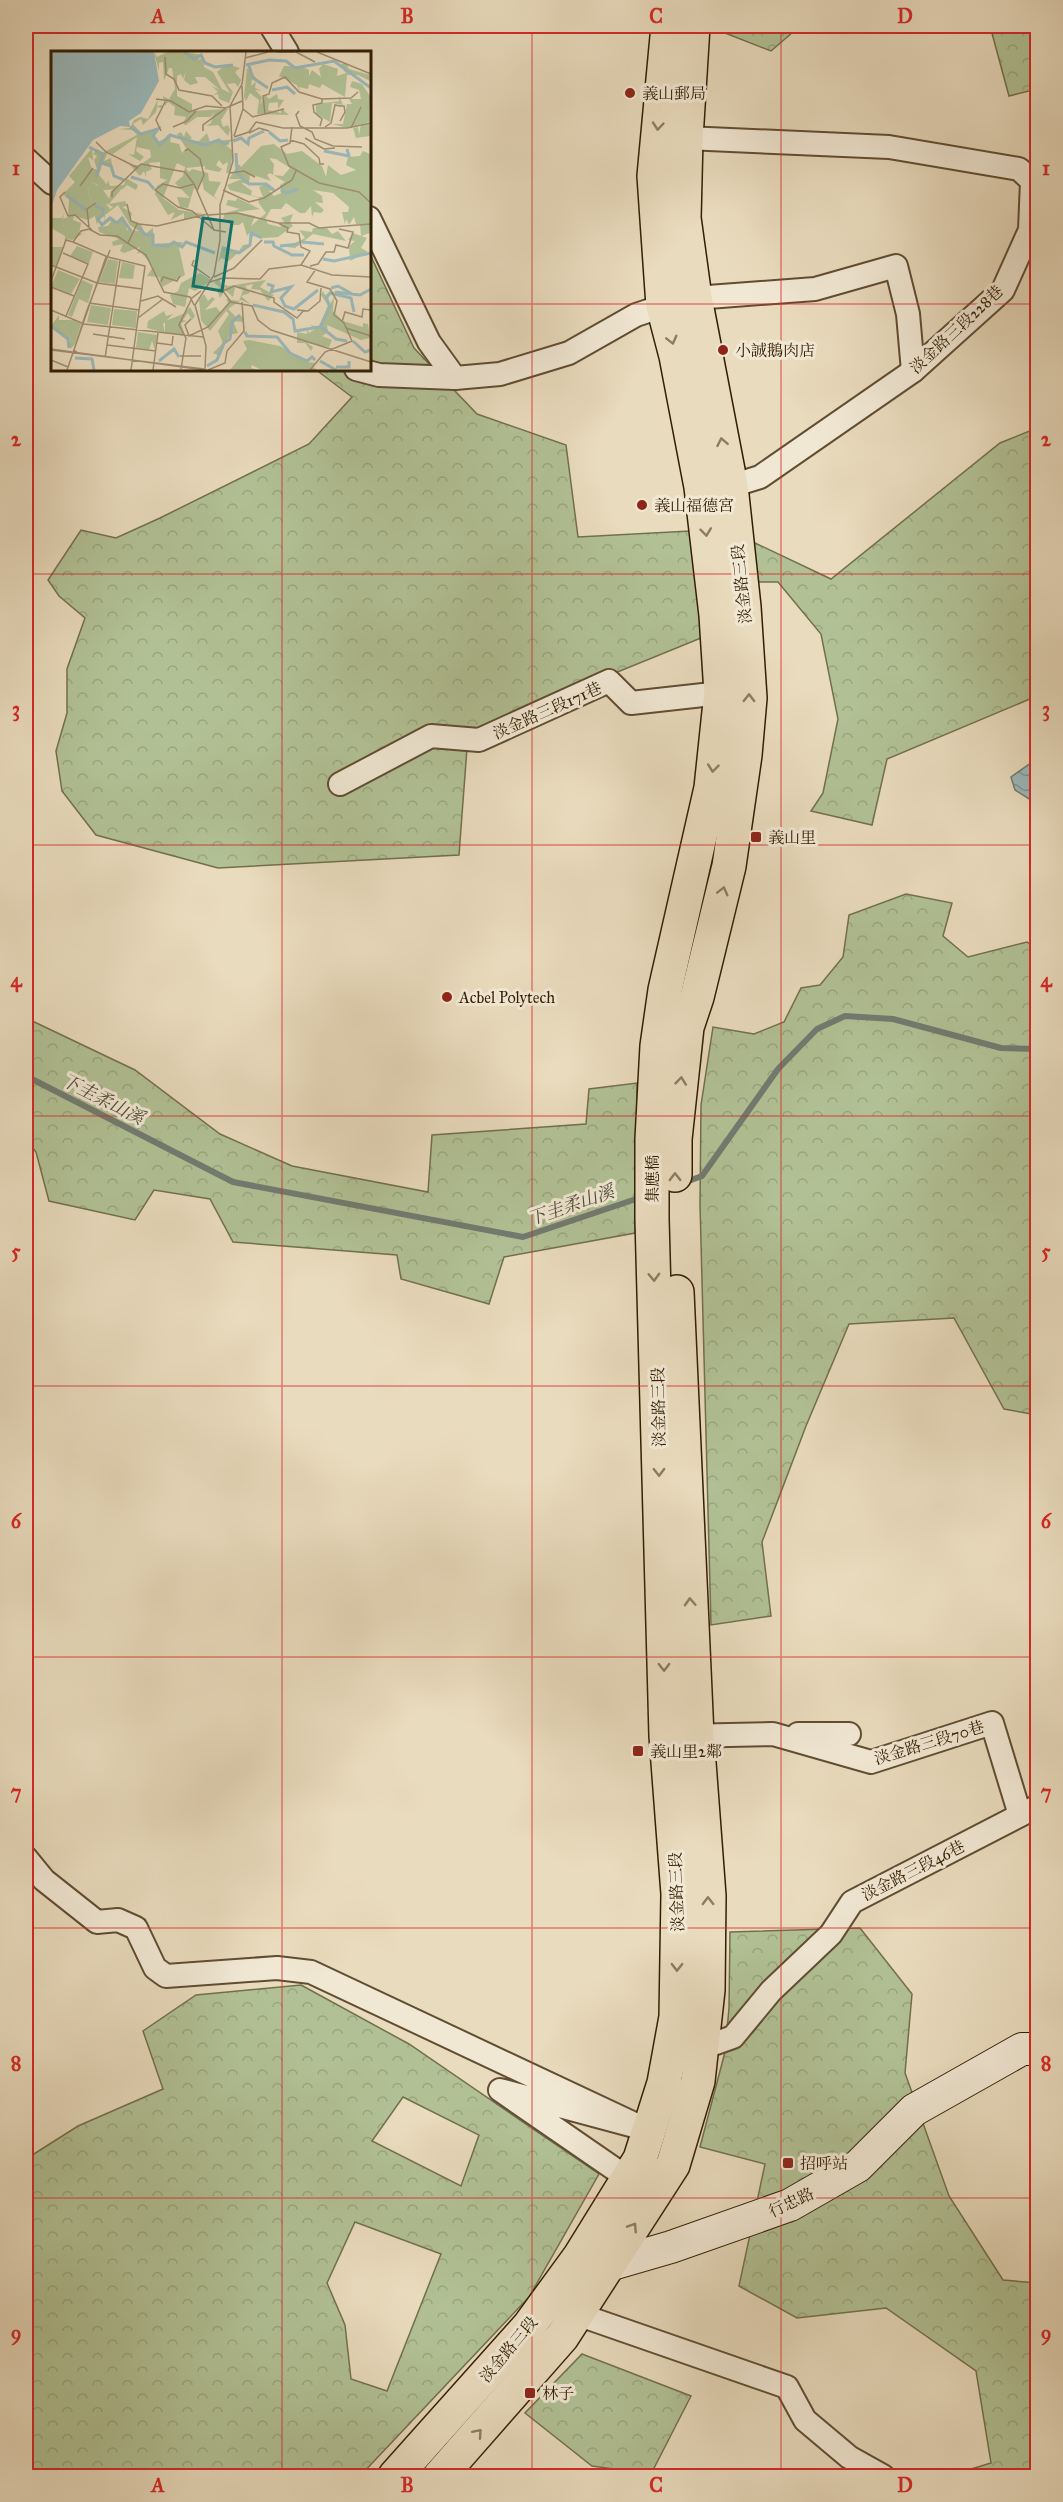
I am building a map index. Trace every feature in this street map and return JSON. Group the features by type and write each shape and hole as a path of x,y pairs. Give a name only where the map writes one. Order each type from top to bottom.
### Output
{"main road":[{"name":"淡金路三段","path":"664,1139 657,1046 665,990 711,788 721,693 716,615 701,487 676,356 663,306 654,176 668,26"},
{"name":"淡金路三段","path":"664,1139 687,1027 697,997 729,866 749,710 744,607 731,486 696,298 684,218 693,26"},
{"name":"集應橋","path":"664,1139 664,1217"},
{"name":"淡金路三段","path":"440,2476 562,2337 577,2314 595,2260 629,2179 640,2159 664,2083 676,2018 681,1736 664,1217"},
{"name":"淡金路三段","path":"395,2476 529,2326 595,2260 673,2165 698,2080 708,1990 709,1896 681,1736"}],"street":[{"path":"271,26 286,51"},
{"name":"淡金路三段228巷","path":"686,138 889,147 1019,169 1032,181 1030,230 1003,290 913,371 760,477 731,486"},
{"path":"26,159 51,182"},
{"path":"370,220 429,342 455,378"},
{"path":"360,370 379,375 455,378 500,375 569,353 636,315 663,306 696,298 815,289 896,266 908,314 913,371"},
{"name":"淡金路三段171巷","path":"340,784 431,736 479,740 609,681 631,703 721,693"},
{"name":"淡金路三段70巷","path":"681,1736 773,1734 871,1762 992,1724 1029,1811"},
{"path":"773,1734 849,1734"},
{"name":"淡金路三段46巷","path":"702,2048 733,2037 771,1991 831,1934 852,1902 1029,1811"},
{"path":"26,1858 44,1880 97,1922 118,1920 136,1928 155,1968 166,1976 278,1968 311,1972 645,2129 500,2090 629,2179"},
{"name":"行忠路","path":"595,2260 671,2247 790,2205 858,2166 914,2110 1022,2049 1038,2049"},
{"path":"577,2314 787,2387 805,2420 849,2457 883,2476"}],"green space":[{"path":"707,26 800,26 771,51"},
{"path":"990,26 1037,26 1037,89 1009,96"},
{"path":"370,254 414,348 477,414 566,445 578,537 690,531 700,588 701,638 485,726 467,748 459,855 218,868 96,835 62,791 56,751 67,713 67,669 85,618 59,596 48,580 81,530 116,538 160,518 309,444 352,397 316,370 370,370"},
{"path":"1037,428 1037,696 887,759 872,825 811,811 823,793 838,719 821,634 778,582 758,582 753,542 831,579 1000,443"},
{"path":"906,894 952,903 943,936 968,957 1027,942 1037,949 1037,1415 1004,1409 954,1318 849,1324 806,1426 762,1542 771,1616 711,1625 700,1204 701,1105 713,1027 754,1034 784,1022 801,988 820,985 843,957 849,915"},
{"path":"26,1018 135,1070 220,1134 292,1166 428,1192 432,1135 586,1124 589,1089 637,1083 635,1233 504,1257 489,1304 401,1279 397,1255 233,1242 210,1199 154,1190 135,1220 49,1201 36,1152 26,1139"},
{"path":"860,1928 912,1994 905,2073 949,2196 1003,2280 1037,2283 1037,2476 948,2476 991,2463 976,2371 886,2308 797,2318 739,2286 765,2164 700,2147 725,2052 729,2008 730,1932"},
{"path":"301,1985 409,2044 599,2174 529,2297 360,2476 26,2476 26,2159 78,2126 163,2089 143,2031 196,1995","holes":["403,2097 479,2135 461,2186 372,2141","355,2222 441,2254 387,2391 351,2379 345,2325 327,2283"]},
{"path":"582,2354 691,2396 651,2474 592,2466 525,2413"}],"water":[{"path":"1035,760 1037,761 1037,804 1015,790 1011,777"}],"waterway":[{"name":"下圭柔山溪","path":"683,1183 702,1176 778,1069 817,1029 845,1016 893,1019 1001,1048 1038,1049"},
{"name":"下圭柔山溪","path":"26,1076 233,1182 523,1237 642,1197"}],"place":[{"name":"義山郵局","path":"630,93"},
{"name":"小誠鵝肉店","path":"723,350"},
{"name":"義山福德宮","path":"642,505"},
{"name":"義山里","path":"756,837"},
{"name":"Acbel Polytech","path":"447,997"},
{"name":"義山里2鄰","path":"638,1751"},
{"name":"招呼站","path":"788,2163"},
{"name":"林子","path":"530,2393"}]}
